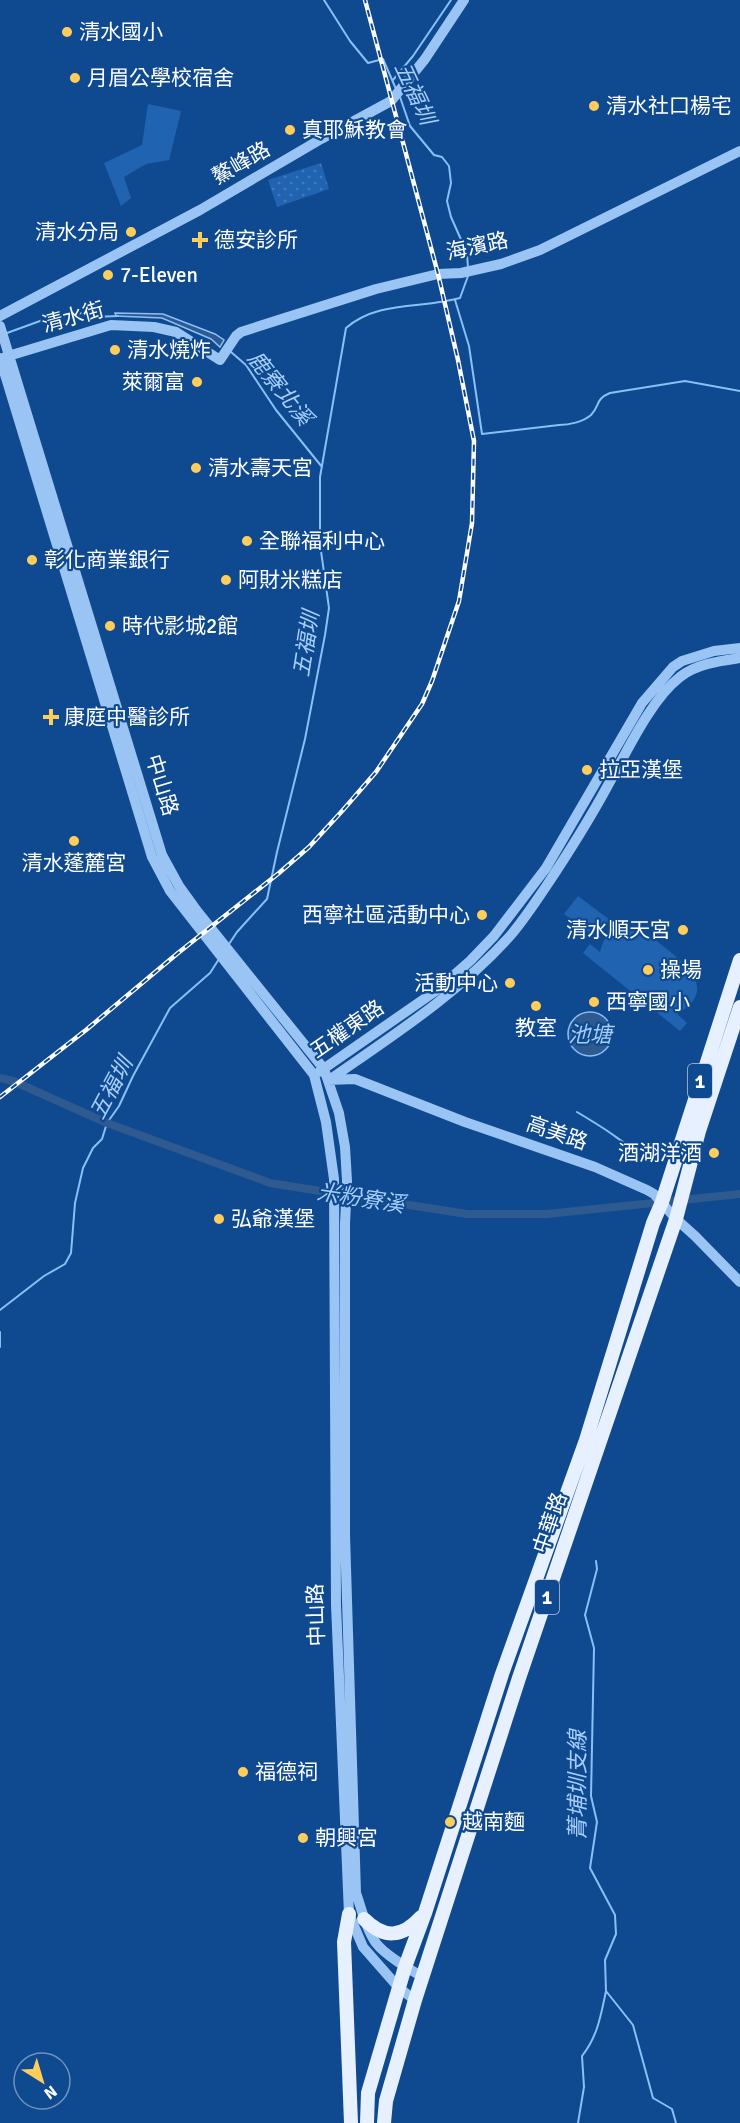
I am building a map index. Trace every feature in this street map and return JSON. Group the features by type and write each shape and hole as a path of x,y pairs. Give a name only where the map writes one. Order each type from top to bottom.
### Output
{"main road":[{"name":"1","path":"658,1198 740,960"},
{"name":"1","path":"675,1218 699,1131 740,1007"},
{"name":"中華路","path":"405,1967 425,1913 501,1674 586,1440 653,1223 658,1198"},
{"name":"中華路","path":"423,1977 519,1678 675,1218"},
{"path":"501,1674 519,1678"},
{"path":"364,1919 378,1931 396,1933 411,1927 425,1913"},
{"path":"349,1914 344,1942 351,2123"},
{"name":"1","path":"367,2123 368,2093 405,1967"},
{"name":"1","path":"384,2123 386,2101 423,1977"}],"street":[{"name":"鰲峰路","path":"0,316 200,210 391,101 425,59 464,0"},
{"name":"海濱路","path":"220,360 241,332 376,289 438,274 461,273 501,264 530,254 740,151"},
{"name":"清水街","path":"3,357 111,325 154,327 176,332 220,360"},
{"name":"中山路","path":"0,326 3,357 152,857 170,891 314,1075 326,1122 340,1224 336,1605 349,1914 363,1947 399,1988 415,2000"},
{"name":"中山路","path":"3,357 162,855 179,886 197,911 324,1069 339,1113 345,1147 347,1181 340,1224"},
{"name":"五權東路","path":"314,1075 437,990 470,962 494,936 546,868 642,703 673,666 714,651 740,648"},
{"name":"五權東路","path":"314,1075 328,1080 456,988 488,959 512,933 555,873 591,816 644,722 680,676 712,662 740,658"},
{"name":"高美路","path":"328,1080 355,1079 465,1122 596,1167 658,1198 675,1218 740,1282"},
{"name":"中山路","path":"340,1373 356,1893 364,1919 377,1944 405,1967 423,1977"}],"shaded area":[{"path":"148,104 181,111 169,160 146,164 124,177 131,198 121,206 104,163 142,145"},
{"path":"321,163 329,189 277,207 268,180"},
{"path":"578,896 610,920 596,937 564,914"},
{"path":"623,926 636,928 647,934 677,957 696,981 695,997 689,1006 677,1014 687,1023 680,1031 583,953 590,944 600,952 608,935"}],"water":[{"path":"115,313 163,314 215,334 224,340 220,347 211,339 162,318 116,316"},
{"name":"池塘","path":"590,1012 599,1013 606,1018 611,1025 611,1043 606,1050 599,1055 590,1056 581,1055 574,1050 569,1043 568,1034 569,1025 574,1018 581,1013"}],"waterway":[{"name":"五福圳","path":"324,0 350,41 368,63 383,59 396,89"},
{"path":"393,80 413,56 451,0"},
{"name":"五福圳","path":"400,97 410,126 434,155 442,157 449,166 451,183 447,201 451,217 467,253 468,268"},
{"name":"五福圳","path":"229,944 267,899 305,739 325,635 329,608 320,544 320,477 346,328 359,319 386,309 460,298 468,276"},
{"path":"455,300 469,346 482,434 576,423 591,415 600,400 610,393 685,381 740,391"},
{"name":"鹿寮北溪","path":"7,333 40,321 82,313 93,317 118,316"},
{"name":"鹿寮北溪","path":"231,352 246,365 276,410 322,467"},
{"name":"五福圳","path":"0,1310 44,1276 65,1264 71,1253 75,1203 83,1168 93,1148 102,1139 107,1123 119,1106 170,1008 210,973 219,959"},
{"name":"米粉寮溪","path":"0,1078 13,1081 107,1123 270,1183 364,1198 467,1214 547,1214 740,1194"},
{"path":"577,1112 636,1149 659,1151"},
{"name":"五福圳","path":"0,1332 0,1347"},
{"name":"菁埔圳支線","path":"596,1561 597,1569 585,1615 594,1648 591,1796 597,1822 590,1868 615,1915 616,1934 605,1960 606,1991 633,2025 653,2098 672,2109 676,2123"},
{"path":"578,2123 584,2087 582,2056 595,2033 606,1991"}],"railway":[{"path":"0,1097 86,1030 309,847 376,772 422,704 459,601 472,523 474,441 438,274 365,0"}],"place":[{"name":"清水國小","path":"67,32"},
{"name":"月眉公學校宿舍","path":"75,78"},
{"name":"清水社口楊宅","path":"594,106"},
{"name":"真耶穌教會","path":"290,130"},
{"name":"清水分局","path":"131,232"},
{"name":"德安診所","path":"200,240"},
{"name":"7-Eleven","path":"108,275"},
{"name":"清水燒炸","path":"115,350"},
{"name":"萊爾富","path":"197,382"},
{"name":"清水壽天宮","path":"196,468"},
{"name":"全聯福利中心","path":"247,541"},
{"name":"彰化商業銀行","path":"32,560"},
{"name":"阿財米糕店","path":"226,580"},
{"name":"時代影城2館","path":"110,626"},
{"name":"康庭中醫診所","path":"51,717"},
{"name":"拉亞漢堡","path":"587,770"},
{"name":"清水蓬麓宮","path":"74,841"},
{"name":"西寧社區活動中心","path":"482,915"},
{"name":"清水順天宮","path":"683,930"},
{"name":"操場","path":"648,970"},
{"name":"活動中心","path":"510,983"},
{"name":"西寧國小","path":"594,1002"},
{"name":"教室","path":"536,1006"},
{"name":"酒湖洋酒","path":"714,1153"},
{"name":"弘爺漢堡","path":"219,1219"},
{"name":"福德祠","path":"243,1772"},
{"name":"越南麵","path":"450,1822"},
{"name":"朝興宮","path":"303,1838"}]}
